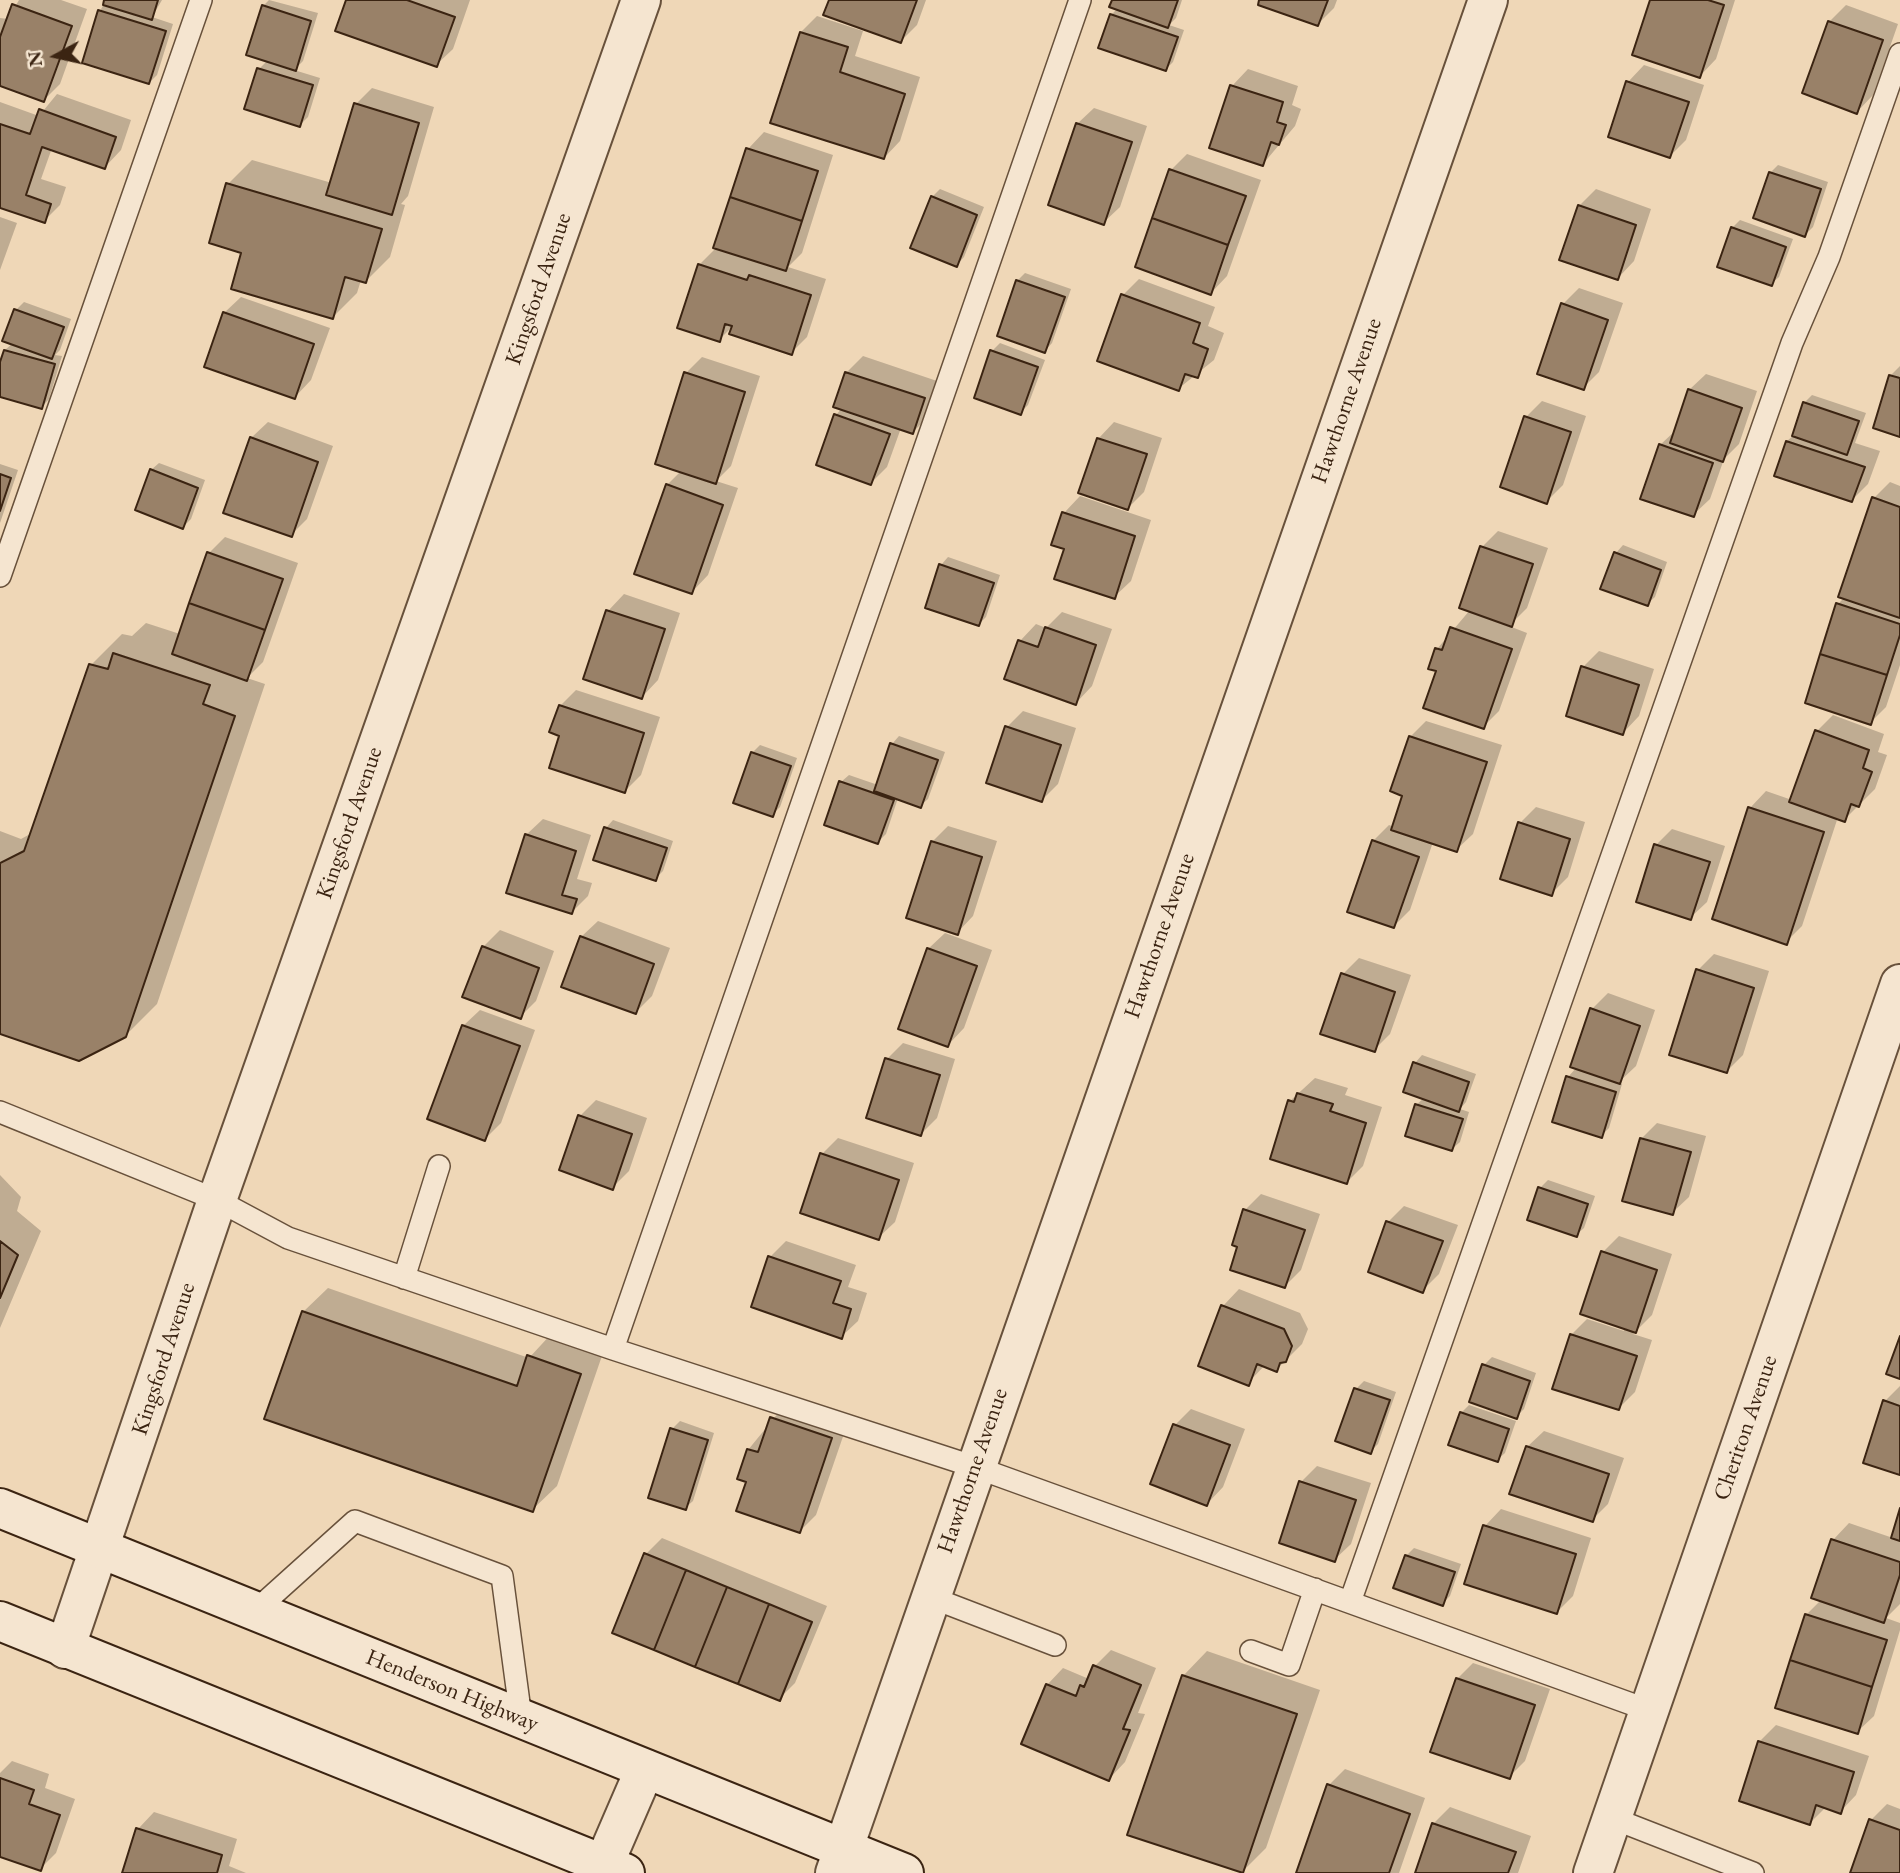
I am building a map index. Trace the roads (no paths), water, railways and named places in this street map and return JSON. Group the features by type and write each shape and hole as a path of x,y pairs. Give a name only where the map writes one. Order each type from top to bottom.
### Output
{"street":[{"name":"Kingsford Avenue","path":"65,1649 217,1200 641,0"},
{"name":"Hawthorne Avenue","path":"839,1861 1488,0"},
{"name":"Cheriton Avenue","path":"1593,1873 1900,984"},
{"name":"Henderson Highway","path":"0,1508 645,1769 839,1861 904,1873"},
{"path":"0,1621 609,1870 645,1769"}],"lane":[{"path":"0,576 201,0"},
{"path":"613,1349 1080,0"},
{"path":"1350,1602 1792,343 1829,257 1900,54"},
{"path":"0,1112 217,1200 273,1232 613,1349 975,1467 1648,1710"},
{"path":"404,1278 439,1166"},
{"path":"255,1611 355,1521 502,1576 521,1718"},
{"path":"1251,1651 1289,1665 1315,1589"},
{"path":"930,1597 1055,1644"},
{"path":"1612,1818 1753,1873"}]}
